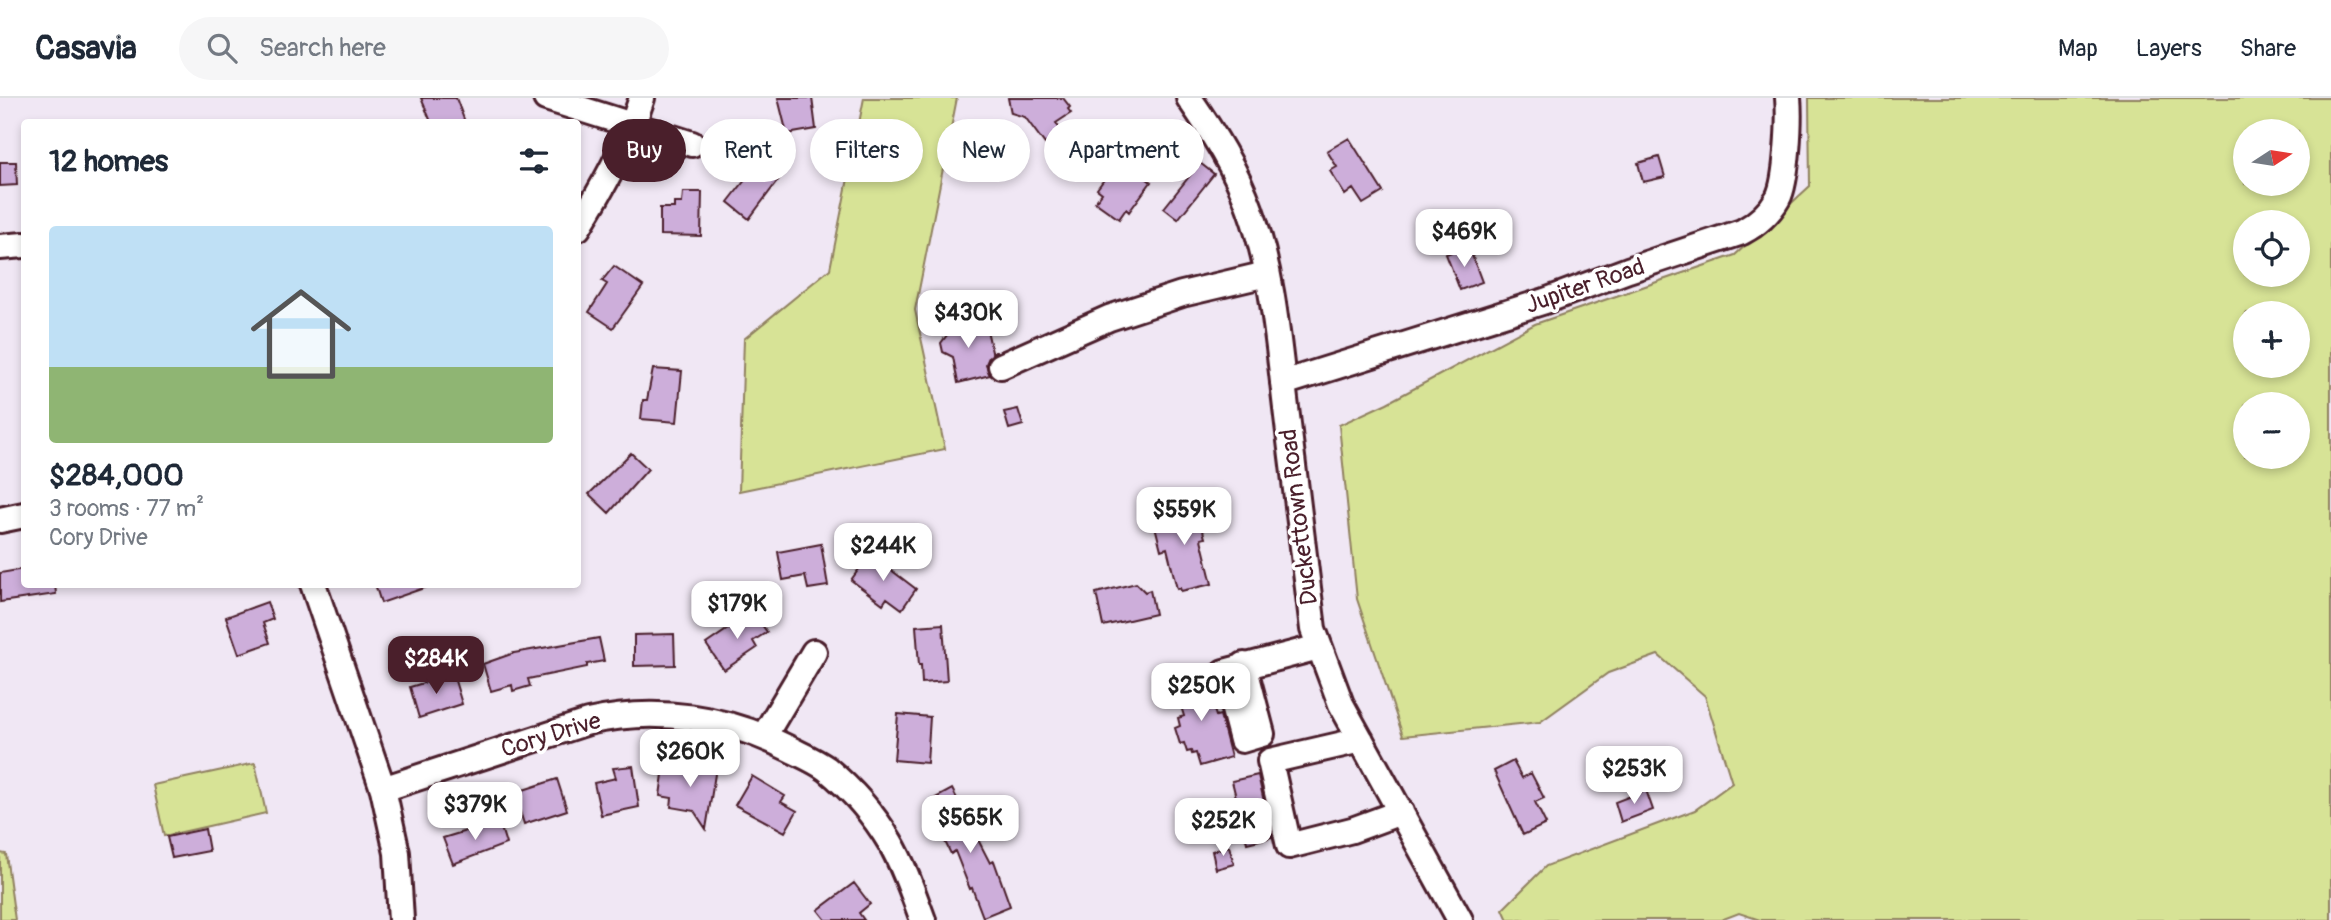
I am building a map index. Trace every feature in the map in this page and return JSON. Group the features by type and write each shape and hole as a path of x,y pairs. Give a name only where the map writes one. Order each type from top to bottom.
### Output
{"street":[{"path":"546,98 614,119"},
{"path":"635,119 642,98"},
{"name":"Duckettown Road","path":"1189,98 1232,168 1250,209 1267,274 1277,324 1313,629 1341,704 1460,920"},
{"name":"Jupiter Road","path":"1283,383 1545,301 1742,232 1758,223 1780,196 1788,98"},
{"path":"686,142 692,144"},
{"path":"581,223 606,182"},
{"path":"0,247 21,246"},
{"path":"1001,366 1109,318 1182,294 1267,274"},
{"path":"0,520 21,516"},
{"path":"314,588 383,789 397,853 401,920"},
{"path":"1244,665 1319,647"},
{"path":"764,736 814,652"},
{"name":"Cory Drive","path":"383,789 617,715 650,714 715,721 764,736 826,768 853,794 890,843 902,865 923,920"},
{"path":"1361,740 1270,761 1289,846 1352,830 1401,812"}],"green space":[{"path":"864,98 957,98 953,119 937,119 937,182 940,182 915,310 945,449 739,491 744,339 830,269 847,182 923,182 923,119 860,119"},
{"path":"1809,98 2331,98 2331,920 1760,920 1739,913 1721,920 1508,920 1503,909 1546,866 1695,810 1732,783 1705,696 1658,655 1608,673 1540,722 1403,736 1357,599 1339,425 1387,403 1535,324 1735,255 1810,186"},
{"path":"255,763 266,813 164,836 153,785"},
{"path":"0,853 6,854 15,920 0,920"}],"building":[{"path":"421,98 456,98 464,119 430,119"},
{"path":"778,98 812,98 815,119 810,119 810,130 796,132 796,119 783,119"},
{"path":"1008,98 1063,98 1071,113 1062,119 1044,119 1044,143 1030,124 1030,119 1011,113"},
{"path":"1349,138 1383,192 1363,204 1353,189 1345,195 1330,171 1337,167 1327,151"},
{"path":"1659,157 1665,177 1643,182 1638,163"},
{"path":"0,162 16,162 17,185 0,186"},
{"path":"1204,166 1214,174 1178,219 1164,208 1185,182 1204,182"},
{"path":"744,182 777,182 749,219 728,202"},
{"path":"1102,182 1151,182 1129,212 1126,209 1119,219 1095,202 1102,193 1097,189"},
{"path":"683,192 702,192 701,236 660,235 660,208 674,208 674,203 682,203"},
{"path":"1462,248 1463,253 1470,250 1482,282 1460,290 1446,254"},
{"path":"614,266 643,286 613,328 589,312 607,284 602,281"},
{"path":"979,320 982,331 987,330 992,352 995,352 986,364 990,375 958,383 953,357 943,352 941,343 947,335 945,328"},
{"path":"653,369 682,371 677,422 641,419 643,400 647,400"},
{"path":"1018,409 1023,425 1009,429 1004,412"},
{"path":"631,453 648,469 609,513 589,494"},
{"path":"1190,505 1193,517 1199,516 1205,538 1201,539 1212,584 1181,591 1180,588 1177,589 1167,548 1161,550 1152,514"},
{"path":"821,544 828,586 808,589 805,576 783,580 778,552"},
{"path":"870,554 916,589 902,609 887,598 883,604 851,580"},
{"path":"21,570 21,588 55,588 56,594 0,602 0,573"},
{"path":"1136,583 1145,592 1150,590 1155,614 1103,626 1096,593"},
{"path":"376,588 424,588 381,603"},
{"path":"267,602 273,619 263,623 270,643 239,654 226,617"},
{"path":"753,612 767,632 753,641 757,648 724,670 706,644"},
{"path":"943,624 947,681 922,683 916,626"},
{"path":"674,634 675,665 634,666 634,635"},
{"path":"599,638 604,661 528,679 530,686 513,691 512,685 491,691 483,664 514,653"},
{"path":"453,674 462,704 419,718 410,687"},
{"path":"1204,677 1216,716 1220,715 1231,757 1200,766 1196,753 1187,752 1184,743 1180,744 1175,728 1180,726 1178,718 1184,716 1174,684"},
{"path":"898,714 930,717 927,763 894,760"},
{"path":"1513,761 1522,778 1531,773 1544,798 1535,802 1546,824 1523,835 1494,771"},
{"path":"697,765 716,768 706,829 694,811 671,807 672,798 660,796 664,767 696,769"},
{"path":"633,766 639,807 601,815 594,783 616,778 613,768"},
{"path":"1258,775 1272,837 1247,843 1232,781"},
{"path":"752,776 785,796 781,802 797,811 785,832 735,805"},
{"path":"557,779 567,810 524,824 514,793"},
{"path":"952,789 990,863 994,861 1010,906 983,917 955,851 951,854 934,819 940,816 932,800"},
{"path":"1646,790 1653,810 1621,822 1615,802"},
{"path":"499,821 506,844 453,864 443,838"},
{"path":"205,829 209,851 172,858 167,837"},
{"path":"1229,846 1234,864 1216,869 1212,851"},
{"path":"854,883 870,904 859,913 864,920 826,920 818,910"}]}
